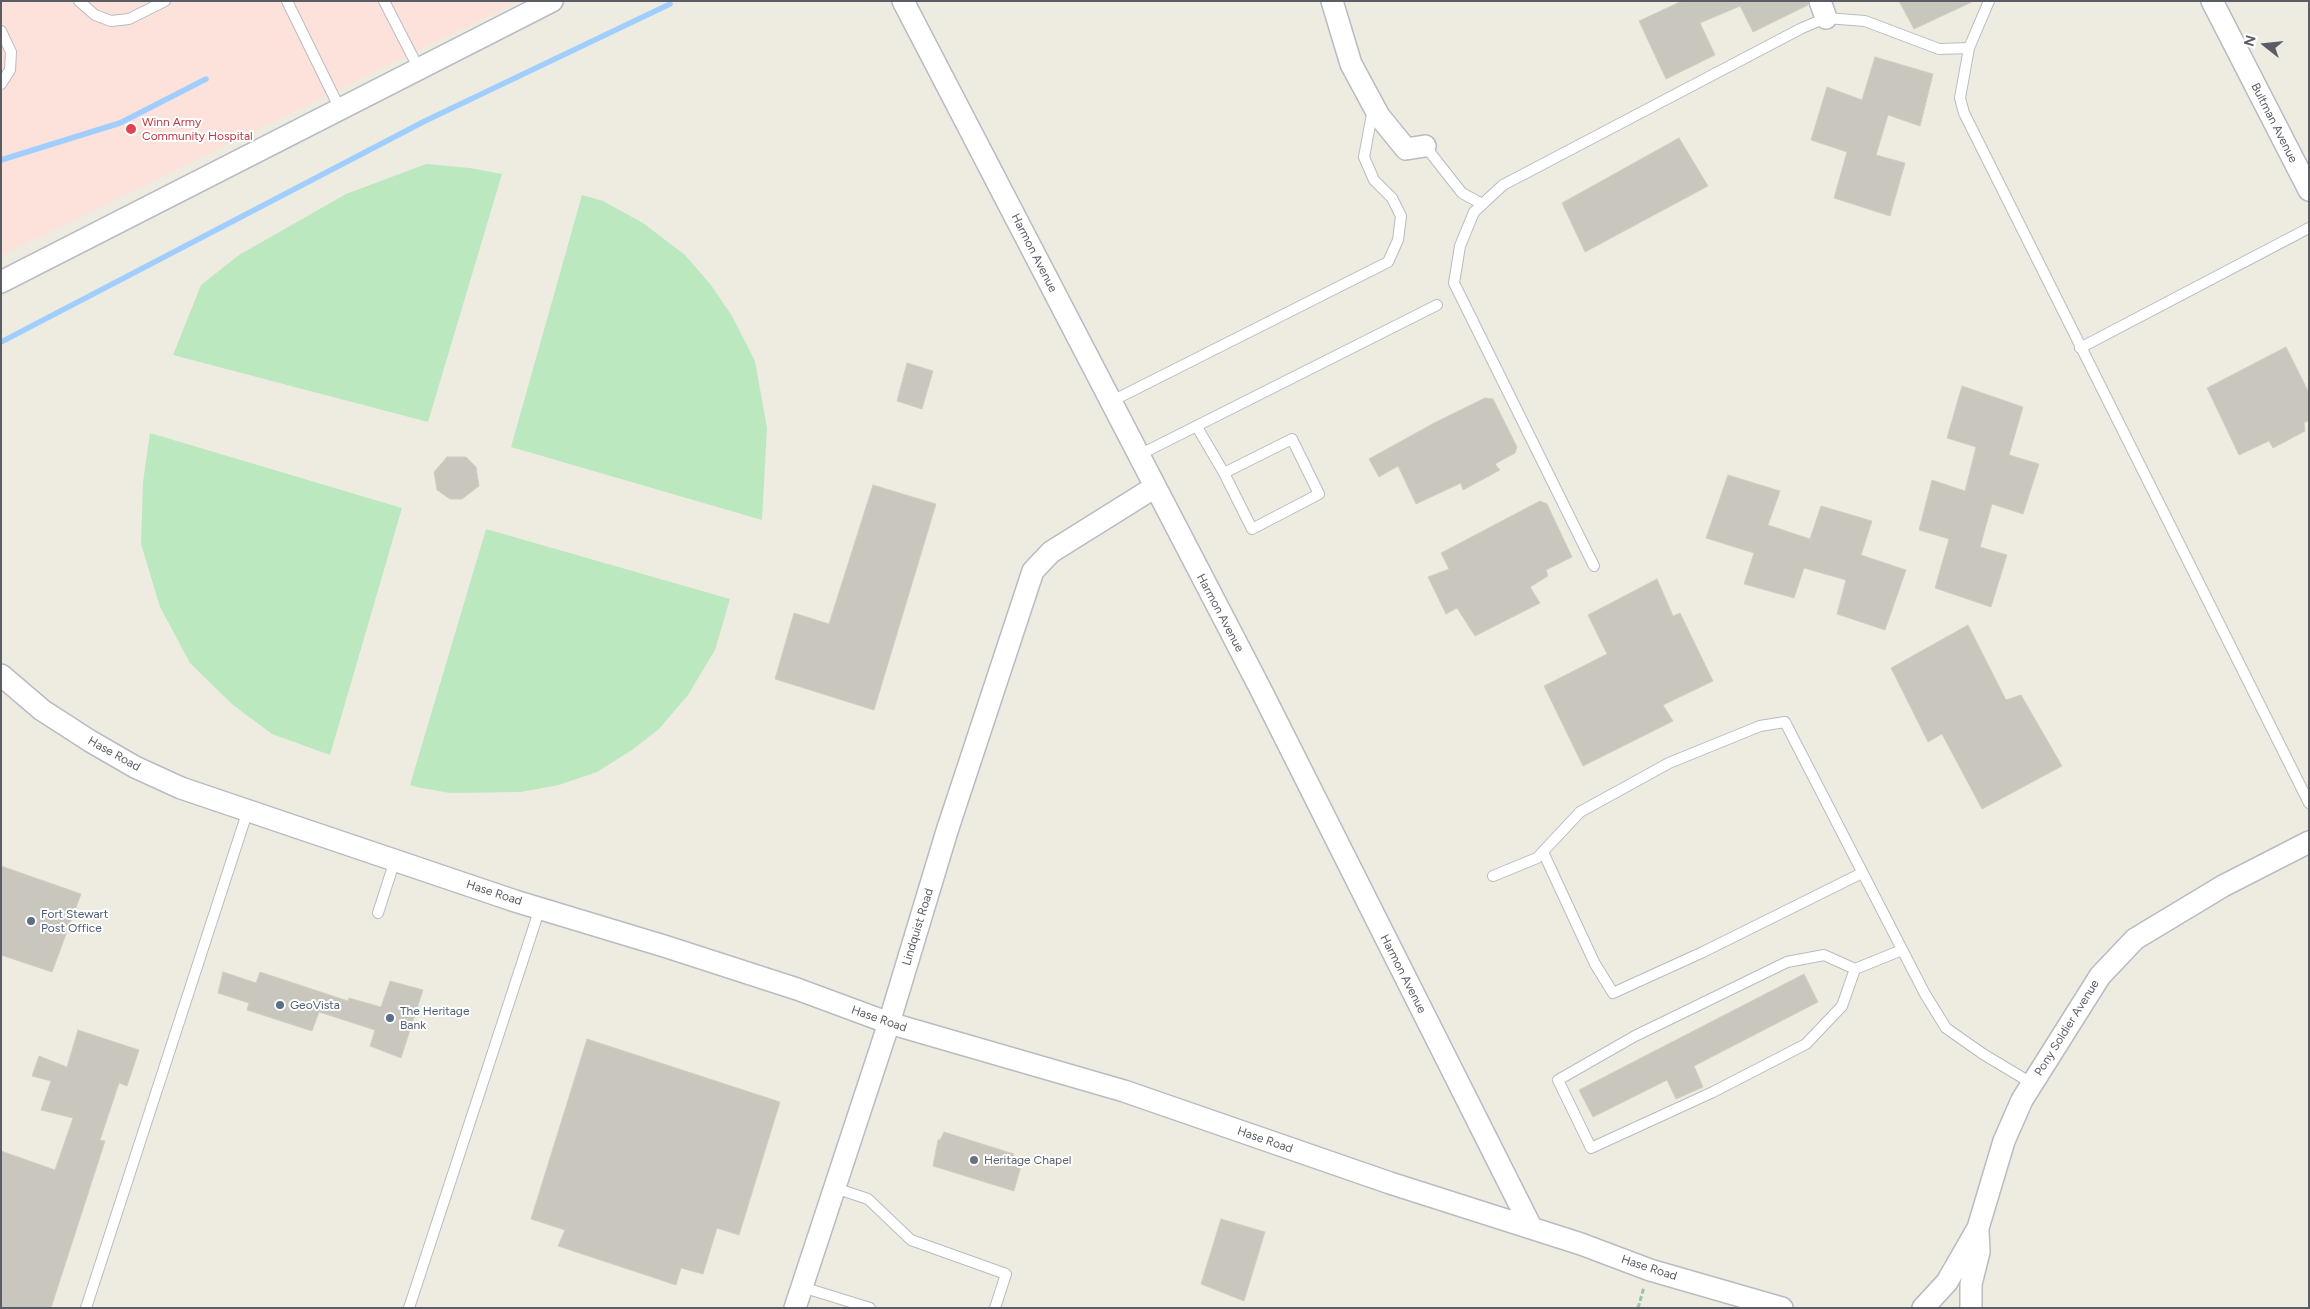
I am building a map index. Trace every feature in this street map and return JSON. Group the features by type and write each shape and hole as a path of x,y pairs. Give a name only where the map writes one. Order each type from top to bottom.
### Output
{"street":[{"path":"1,282 552,1"},
{"name":"Harmon Avenue","path":"903,1 1261,690 1531,1227"},
{"path":"1332,1 1351,64 1379,116 1406,149 1425,146"},
{"name":"Bultman Avenue","path":"2212,1 2309,190"},
{"name":"Lindquist Road","path":"795,1308 889,1023 947,831 1033,571 1051,552 1155,487"},
{"name":"Hase Road","path":"1,675 42,710 90,742 135,767 181,788 540,908 797,989 889,1023 1124,1092 1390,1183 1531,1227 1650,1270 1782,1308"},
{"name":"Pony Soldier Avenue","path":"1978,1228 2004,1141 2022,1100 2100,976 2135,939 2223,886 2309,842"},
{"path":"1922,1308 1947,1282 1978,1228"},
{"path":"1971,1308 1971,1284 1979,1252 1978,1228"}],"lane":[{"path":"80,1 95,15 111,21 129,20 165,1"},
{"path":"287,1 340,109"},
{"path":"384,1 419,69"},
{"path":"1989,1 1969,48 1960,98 1964,113 2309,803"},
{"path":"1594,566 1454,283 1460,246 1474,212 1503,185 1802,28 1823,9 1865,21 1939,49 1969,48"},
{"path":"1,31 11,52 10,70 1,84"},
{"path":"1110,402 1388,262 1398,240 1402,216 1392,198 1374,180 1364,157 1373,106"},
{"path":"1425,146 1462,193 1482,204"},
{"path":"2080,348 2309,228"},
{"path":"1138,455 1437,306"},
{"path":"1197,427 1224,473 1252,529 1319,494 1292,439 1224,473"},
{"path":"1493,876 1537,858 1580,812 1669,763 1760,726 1784,722 1925,994 1946,1028 1983,1054 2032,1084"},
{"path":"86,1308 248,810"},
{"path":"1543,852 1595,964 1614,993 1703,952 1862,873"},
{"path":"378,913 395,860"},
{"path":"409,1308 540,908"},
{"path":"1856,969 1842,1006 1806,1044 1713,1092 1591,1148 1558,1080 1636,1036 1788,962 1824,955 1856,969 1902,950"},
{"path":"835,1188 868,1199 911,1240 1006,1274 994,1308"},
{"path":"802,1287 870,1308"}],"shaded area":[{"name":"Winn Army Community Hospital","path":"1,1 519,1 1,256"}],"green space":[{"path":"426,164 470,168 502,174 428,422 173,355 201,285 239,255 346,194"},
{"path":"582,195 603,201 643,223 685,255 711,285 732,316 755,361 767,428 762,520 511,447"},
{"path":"150,433 402,508 330,755 272,734 233,705 190,663 160,607 141,544 143,482"},
{"path":"486,529 730,599 715,650 688,695 659,729 632,750 597,772 559,785 521,792 450,793 410,785"}],"building":[{"path":"1682,1 1808,1 1808,5 1753,32 1740,6 1700,23 1715,55 1666,79 1639,21"},
{"path":"1899,1 1974,1 1914,29"},
{"path":"1875,57 1933,74 1920,126 1888,115 1876,155 1905,163 1890,216 1834,198 1847,152 1811,140 1827,87 1862,100"},
{"path":"1679,138 1708,186 1585,252 1562,203"},
{"path":"2286,347 2309,393 2309,420 2304,423 2305,431 2273,448 2269,441 2239,455 2207,388"},
{"path":"907,363 933,371 922,409 897,401"},
{"path":"1962,386 2023,407 2009,455 2039,464 2023,514 1992,504 1980,547 2007,555 1991,607 1935,588 1949,539 1919,530 1932,480 1965,491 1976,447 1947,438"},
{"path":"1485,398 1493,399 1517,447 1515,453 1495,464 1500,470 1463,490 1461,483 1416,504 1398,466 1379,477 1369,459 1434,423"},
{"path":"447,457 466,457 476,467 479,486 462,499 450,499 437,490 434,472"},
{"path":"1728,475 1780,491 1768,525 1810,539 1821,506 1872,521 1861,555 1906,570 1885,630 1837,614 1846,580 1804,568 1794,598 1744,584 1754,553 1706,538"},
{"path":"873,485 936,504 874,710 775,679 794,613 829,624"},
{"path":"1540,501 1547,504 1572,557 1546,570 1548,576 1530,587 1540,603 1475,636 1457,608 1446,614 1428,577 1449,569 1441,553"},
{"path":"1657,579 1673,616 1680,613 1713,681 1663,705 1673,721 1583,766 1544,686 1607,654 1588,615"},
{"path":"1968,625 2006,700 2021,695 2062,766 1982,809 1942,734 1928,742 1891,668"},
{"path":"1,866 81,894 52,972 1,955"},
{"path":"223,972 256,983 260,972 348,1001 349,998 381,1007 390,981 423,990 401,1058 370,1046 375,1030 319,1012 312,1031 247,1010 249,1003 218,993"},
{"path":"1804,974 1818,1002 1694,1066 1703,1087 1676,1099 1667,1080 1593,1117 1579,1090"},
{"path":"78,1030 139,1050 127,1086 119,1083 100,1140 105,1141 51,1308 1,1308 1,1151 55,1170 73,1118 41,1110 51,1081 32,1076 39,1056 67,1067"},
{"path":"587,1039 780,1102 739,1235 717,1228 703,1274 681,1268 676,1285 558,1246 565,1230 531,1219"},
{"path":"944,1132 1014,1154 1010,1163 1021,1166 1014,1191 933,1166 938,1140 940,1140"},
{"path":"1221,1219 1265,1232 1244,1301 1201,1284"}],"waterway":[{"path":"1,342 425,121 670,4"},
{"path":"1,160 120,123 206,79"}],"place":[{"name":"Winn Army Community Hospital","path":"131,129"},
{"name":"Fort Stewart Post Office","path":"31,921"},
{"name":"GeoVista","path":"280,1005"},
{"name":"The Heritage Bank","path":"390,1018"},
{"name":"Heritage Chapel","path":"974,1160"}]}
